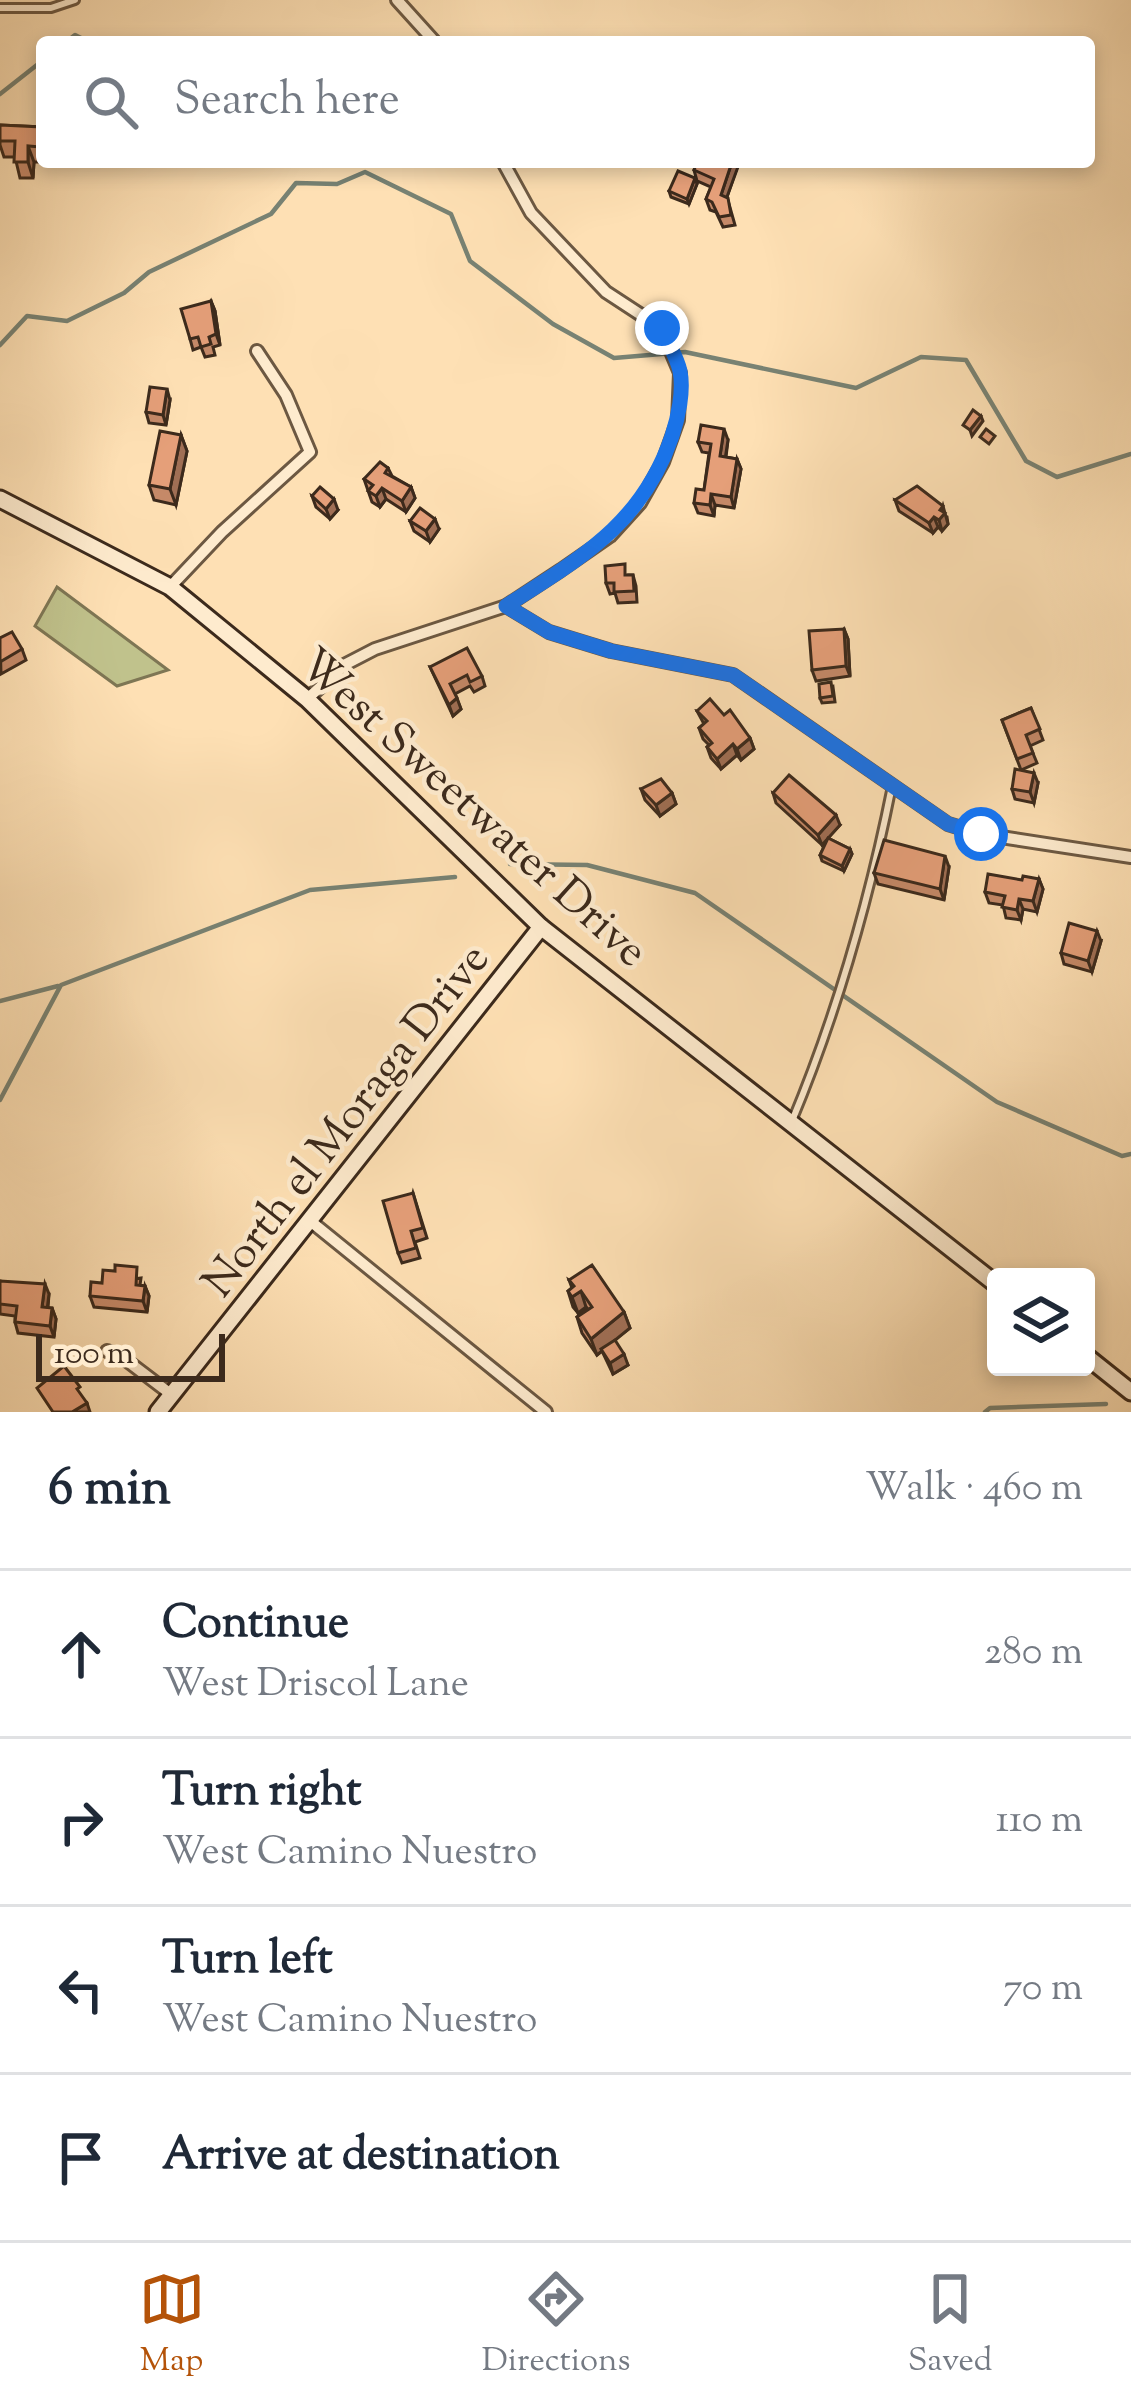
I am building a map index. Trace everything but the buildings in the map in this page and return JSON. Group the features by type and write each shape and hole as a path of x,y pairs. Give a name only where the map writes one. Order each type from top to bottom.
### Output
{"street":[{"path":"397,0 430,36"},
{"path":"307,699 346,664 375,649 506,606 610,536 640,502 663,462 678,420 680,373 662,328 606,292 531,213 506,168"},
{"path":"170,587 310,452 286,395 257,351"},
{"name":"West Sweetwater Drive","path":"0,499 170,587 307,699 541,927 987,1277"},
{"path":"506,606 549,632 611,651 733,675 948,824 981,834 1131,857"},
{"name":"North el Moraga Drive","path":"158,1412 541,927"},
{"name":"North el Moraga Drive","path":"309,1220 546,1412"},
{"path":"107,1351 172,1395"},
{"path":"1095,1363 1131,1392"}],"lane":[{"path":"0,8 51,8 74,0"},
{"path":"792,1121 860,925 892,784"}],"green space":[{"path":"57,587 168,670 117,686 35,626"}],"waterway":[{"path":"0,94 36,66"},
{"path":"0,345 27,316 67,321 124,293 149,272 271,214 296,183 337,184 365,172 451,214 470,261 553,324 614,358 685,352 856,388 921,357 966,360 1026,461 1057,477 1131,454"},
{"path":"510,864 587,865 695,893 997,1102 1122,1156 1131,1154"},
{"path":"0,1100 61,985 310,890 455,877"},
{"path":"0,1001 58,986"},
{"path":"985,1412 990,1408 1106,1404"}],"route":[{"path":"662,328 680,373 678,420 663,462 640,502 610,536 506,606 549,632 611,651 733,675 948,824 981,834"}]}
